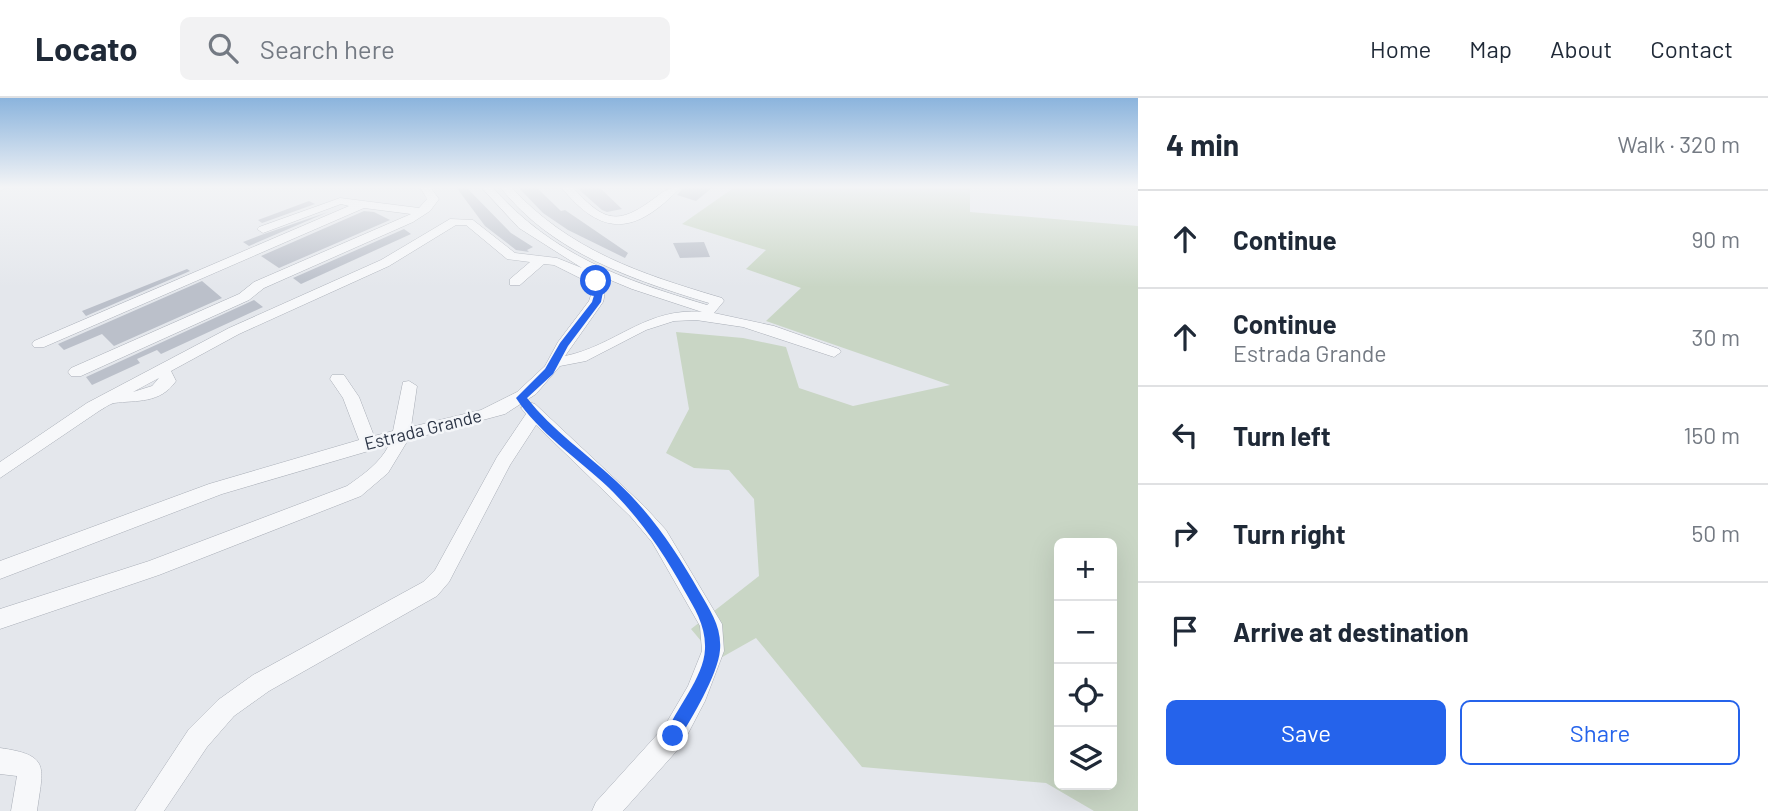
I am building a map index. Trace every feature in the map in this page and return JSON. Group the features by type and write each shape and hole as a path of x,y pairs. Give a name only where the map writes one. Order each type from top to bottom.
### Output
{"street":[{"path":"263,229 285,220"},
{"path":"39,344 325,220"},
{"path":"76,372 244,297 259,285 408,220"},
{"path":"517,220 548,244 592,268 641,289 713,305 571,244 536,220"},
{"path":"610,220 625,220"},
{"path":"0,471 111,398 138,397 160,388 168,381 163,370 234,331 385,262 454,221 469,222 511,256 542,259"},
{"path":"515,282 542,259"},
{"name":"Estrada Grande","path":"0,570 163,506 260,474 402,435 473,419 501,409 528,406 563,345 596,302 598,286 584,273 542,259"},
{"path":"555,362 567,362 601,349 653,322 676,318 705,317 769,327 834,352"},
{"path":"338,379 351,397 369,444"},
{"path":"0,619 152,569 354,491 377,475 395,455 402,435 409,386"},
{"path":"148,811 198,738 226,708 261,683 305,661 430,589 442,576 503,462 528,406 638,511 671,555 710,624 713,651 697,693 673,736 605,811"},
{"path":"0,761 23,764 30,772 24,811"}],"green space":[{"path":"687,220 1069,220 1138,226 1138,811 1094,811 1058,790 1117,790 1117,538 1054,538 1054,788 1046,783 862,767 756,638 717,660 691,629 759,576 754,499 729,470 694,468 666,453 689,409 676,332 743,338 786,347 799,388 853,406 950,385 766,321 801,288 746,269 766,250 682,224"}],"building":[{"path":"309,220 249,246 243,242"},
{"path":"343,220 389,220 279,268 261,256"},
{"path":"481,220 499,220 511,233 533,247 527,250 529,252 516,250"},
{"path":"554,220 580,220 628,253 625,258"},
{"path":"404,229 411,234 301,284 293,278"},
{"path":"704,242 710,257 680,258 673,243"},
{"path":"187,269 190,271 86,316 82,311"},
{"path":"202,281 222,298 114,346 102,334 64,350 58,344"},
{"path":"254,300 263,307 161,354 157,350 137,359 140,363 92,385 86,377"}],"route":[{"path":"596,281 599,292 596,302 563,345 550,371 521,398 534,415 614,486 659,536 710,624 713,651 697,693 673,736"}]}
